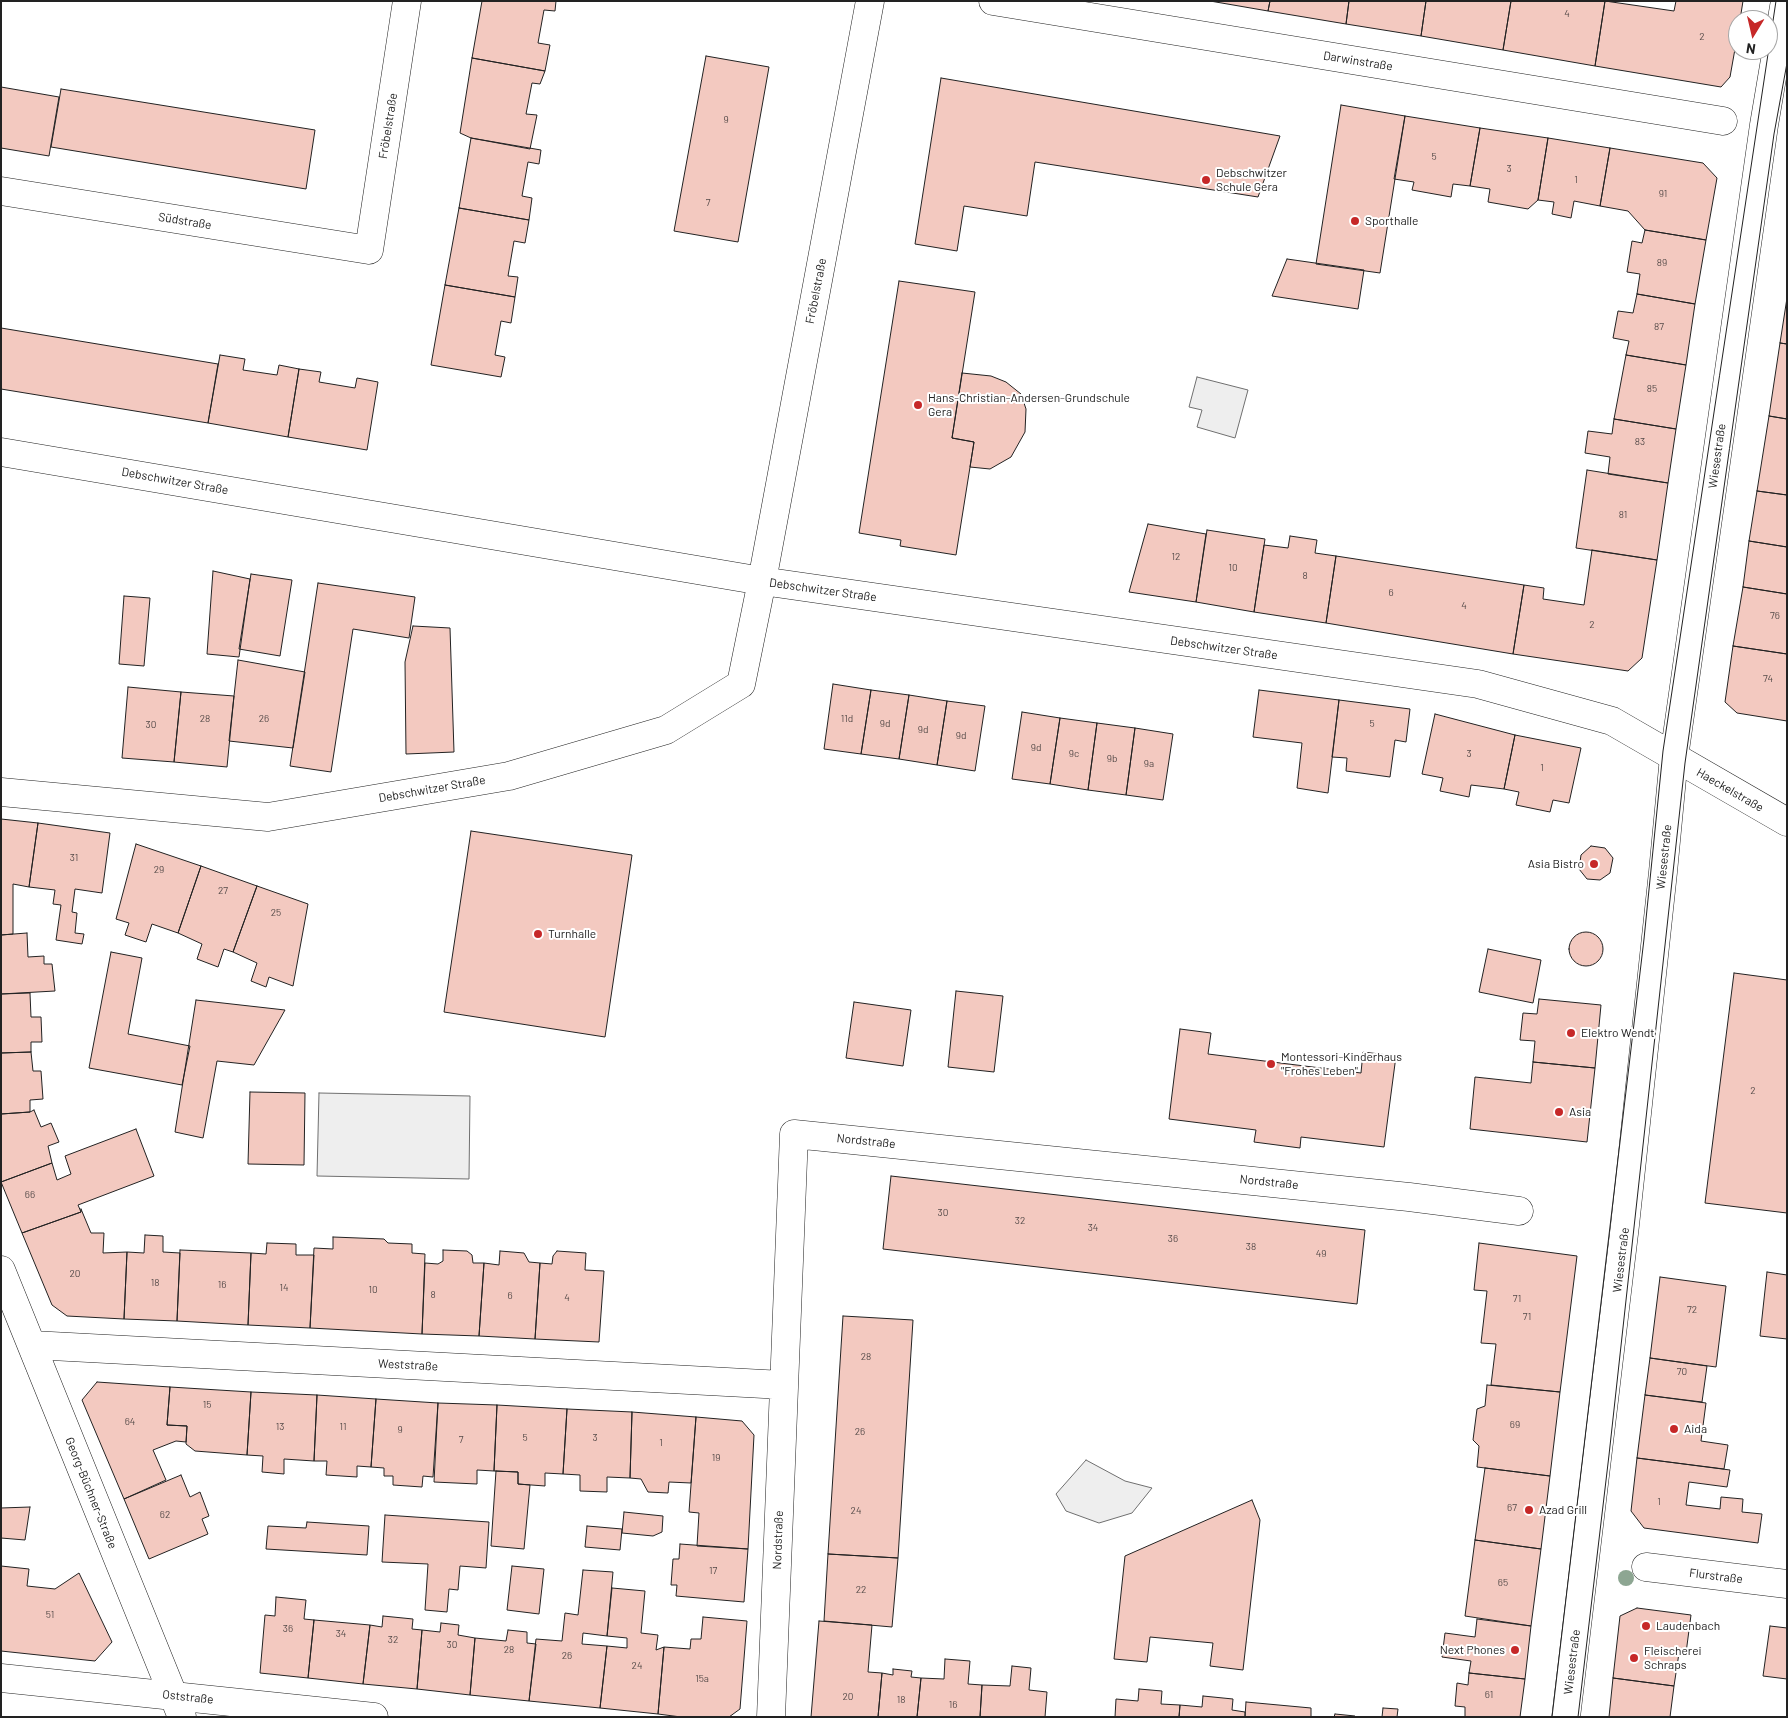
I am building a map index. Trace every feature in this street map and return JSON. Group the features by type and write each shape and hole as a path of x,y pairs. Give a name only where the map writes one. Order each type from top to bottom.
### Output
{"street":[{"name":"Fröbelstraße","path":"368,250 407,1"},
{"name":"Fröbelstraße","path":"762,581 870,1"},
{"name":"Darwinstraße","path":"993,1 1723,121"},
{"name":"Wiesestraße","path":"1566,1717 1625,1225 1674,757 1764,125 1785,1"},
{"name":"Südstraße","path":"1,191 368,250"},
{"name":"Debschwitzer Straße","path":"1,452 762,581 1478,684 1612,721 1674,757"},
{"name":"Debschwitzer Straße","path":"1,792 268,817 509,776 666,730 741,684 762,581"},
{"name":"Haeckelstraße","path":"1674,757 1787,822"},
{"name":"Nordstraße","path":"771,1717 794,1134 1380,1194 1519,1211"},
{"name":"Georg-Büchner-Straße","path":"1,1270 177,1706"},
{"name":"Weststraße","path":"32,1345 783,1385"},
{"name":"Flurstraße","path":"1646,1567 1787,1584"},
{"name":"Oststraße","path":"1,1678 177,1706 374,1717"}],"shaded area":[{"path":"1197,377 1248,390 1235,438 1197,427 1202,410 1189,407"},
{"path":"319,1093 470,1096 469,1179 317,1176"},
{"path":"1086,1460 1125,1481 1152,1488 1132,1513 1099,1523 1066,1511 1056,1494"}],"building":[{"path":"482,1 556,1 555,11 544,10 538,43 550,45 545,71 472,58"},
{"path":"1210,1 1270,1 1268,11"},
{"path":"1270,1 1349,1 1346,24 1268,11"},
{"path":"1349,1 1426,1 1421,36 1346,24"},
{"path":"1426,1 1511,1 1503,50 1421,36"},
{"path":"1511,1 1605,1 1595,66 1503,50"},
{"path":"1605,1 1674,11 1676,1 1743,1 1742,10 1728,10 1728,60 1733,60 1730,77 1721,87 1595,66"},
{"path":"706,56 769,67 738,242 674,231"},
{"path":"472,58 545,71 540,84 532,83 526,114 537,115 530,149 471,138 460,133"},
{"name":"Debschwitzer Schule Gera","path":"941,78 1280,136 1258,197 1035,162 1027,216 964,206 957,251 915,244"},
{"path":"1,87 59,97 49,156 1,148"},
{"path":"61,89 315,130 306,189 51,147"},
{"name":"Sporthalle","path":"1341,105 1405,116 1380,273 1316,264"},
{"path":"1405,116 1480,128 1470,186 1453,184 1451,197 1412,190 1414,182 1394,179"},
{"path":"1480,128 1548,138 1538,200 1528,209 1488,202 1490,189 1470,186"},
{"path":"471,138 541,150 539,164 528,162 522,196 532,198 529,220 459,208"},
{"path":"1548,138 1610,148 1600,206 1574,201 1571,218 1552,214 1554,202 1538,200"},
{"path":"1610,148 1703,163 1717,178 1706,240 1645,230 1628,211 1600,206"},
{"path":"459,208 529,220 525,243 514,241 508,276 518,277 515,297 445,285"},
{"path":"1645,230 1706,240 1695,304 1637,294 1640,274 1627,272 1632,241 1642,243"},
{"path":"1287,259 1364,270 1358,309 1272,296"},
{"name":"Hans-Christian-Andersen-Grundschule Gera","path":"899,281 975,292 952,438 974,442 956,555 900,546 901,540 859,533"},
{"path":"445,285 515,297 511,323 501,321 495,355 505,357 501,377 431,365"},
{"path":"1637,294 1695,304 1686,365 1626,355 1629,341 1613,338 1618,311 1633,313"},
{"path":"1787,298 1787,344 1780,343"},
{"path":"1,328 218,364 208,423 1,389"},
{"path":"1780,343 1787,344 1787,419 1769,416"},
{"path":"220,355 245,359 243,370 277,375 279,365 299,369 288,437 208,423"},
{"path":"1626,355 1686,365 1676,429 1614,419"},
{"path":"299,369 321,372 319,382 355,388 357,378 378,382 367,450 288,437"},
{"path":"962,373 991,376 1006,382 1021,394 1026,409 1025,432 1011,457 990,469 970,467 974,442 952,438"},
{"path":"1769,416 1787,419 1787,495 1757,491"},
{"path":"1614,419 1676,429 1668,483 1608,474 1610,457 1585,453 1588,431 1612,434"},
{"path":"1587,470 1668,483 1657,560 1576,548"},
{"path":"1757,491 1787,495 1787,547 1749,541"},
{"path":"1148,524 1206,534 1196,602 1129,592"},
{"path":"1207,530 1265,539 1254,612 1196,602"},
{"path":"1290,536 1317,540 1315,553 1336,556 1326,623 1254,612 1264,545 1288,548"},
{"path":"1749,541 1787,547 1787,594 1743,587"},
{"path":"1592,550 1657,560 1642,658 1628,671 1513,654 1524,585 1544,588 1543,599 1584,605"},
{"path":"1336,556 1524,585 1513,654 1326,623"},
{"path":"213,571 250,579 239,657 207,654"},
{"path":"251,574 292,580 280,656 239,649"},
{"path":"318,583 415,597 409,638 353,629 331,772 290,766"},
{"path":"1743,587 1787,594 1787,654 1733,646"},
{"path":"124,596 150,598 144,666 119,664"},
{"path":"413,626 450,628 454,752 406,754 405,662"},
{"path":"1733,646 1787,654 1787,721 1737,713 1725,702"},
{"path":"238,660 305,672 293,748 229,741"},
{"path":"833,684 871,690 861,754 824,749"},
{"path":"128,687 181,692 174,762 122,758"},
{"path":"871,690 909,695 899,759 861,754"},
{"path":"1259,690 1339,700 1328,793 1297,788 1302,743 1253,737"},
{"path":"181,692 234,696 227,767 174,762"},
{"path":"909,695 947,701 937,765 899,759"},
{"path":"1339,700 1410,709 1406,742 1395,740 1390,777 1346,771 1347,758 1332,757"},
{"path":"947,701 985,706 975,771 937,765"},
{"path":"1022,712 1060,718 1050,784 1012,779"},
{"path":"1435,714 1515,735 1504,789 1471,785 1469,797 1440,791 1443,778 1422,774"},
{"path":"1060,718 1097,723 1088,790 1050,784"},
{"path":"1097,723 1135,728 1126,795 1088,790"},
{"path":"1135,728 1173,734 1163,800 1126,795"},
{"path":"1515,735 1581,748 1569,803 1553,800 1550,812 1516,805 1519,792 1504,789"},
{"path":"1,819 38,823 29,887 13,884 13,934 1,935"},
{"path":"38,823 110,833 102,893 75,889 72,912 77,913 75,933 84,934 82,944 56,940 61,905 53,904 55,890 29,887"},
{"name":"Turnhalle","path":"471,831 632,855 605,1037 444,1012"},
{"path":"136,844 201,866 178,933 152,924 146,942 125,935 129,923 116,919"},
{"path":"1591,846 1605,848 1613,858 1610,873 1600,880 1587,879 1579,869 1581,855"},
{"path":"201,866 257,886 233,952 224,949 218,967 197,959 202,944 178,933"},
{"path":"257,886 308,904 293,986 269,977 266,987 251,981 257,963 233,952"},
{"path":"1586,932 1598,937 1603,949 1598,961 1586,966 1574,961 1569,949 1574,937"},
{"path":"27,933 28,957 44,956 44,964 52,964 55,991 1,994 1,935"},
{"path":"1488,949 1541,960 1533,1003 1479,992"},
{"path":"111,952 142,958 128,1034 190,1046 182,1085 89,1068"},
{"path":"1734,973 1787,980 1787,1213 1705,1203"},
{"path":"956,991 1003,996 994,1072 948,1067"},
{"path":"30,993 31,1017 41,1017 42,1042 31,1042 31,1052 1,1053 1,994"},
{"path":"1539,999 1601,1005 1595,1068 1533,1062 1535,1041 1520,1040 1523,1013 1537,1014"},
{"path":"196,1000 285,1010 254,1065 217,1061 203,1138 175,1132"},
{"path":"854,1002 911,1010 903,1066 846,1058"},
{"path":"1180,1029 1211,1033 1208,1054 1361,1073 1363,1052 1396,1056 1384,1147 1301,1137 1300,1148 1254,1142 1256,1130 1169,1119"},
{"path":"31,1052 33,1071 41,1071 43,1099 30,1100 30,1112 1,1114 1,1053"},
{"path":"1533,1062 1595,1068 1587,1142 1470,1129 1475,1077 1531,1083"},
{"path":"250,1092 305,1093 304,1165 248,1164"},
{"path":"34,1110 41,1127 51,1123 59,1142 48,1146 52,1163 1,1182 1,1114 30,1112"},
{"path":"136,1129 154,1176 78,1205 81,1212 22,1233 1,1182 52,1163 57,1180 71,1174 65,1156"},
{"path":"891,1176 1365,1230 1357,1304 883,1249"},
{"path":"81,1209 91,1233 104,1233 103,1253 127,1252 124,1319 67,1316 52,1305 22,1233 81,1212"},
{"path":"145,1235 163,1236 163,1252 180,1253 177,1321 124,1319 127,1252 144,1253"},
{"path":"333,1237 384,1239 388,1243 412,1244 412,1253 425,1254 422,1334 310,1328 314,1248 333,1249"},
{"path":"267,1243 296,1244 296,1255 314,1255 310,1328 248,1325 251,1253 266,1254"},
{"path":"1479,1243 1577,1256 1560,1392 1491,1385 1496,1344 1481,1343 1487,1291 1474,1290"},
{"path":"180,1250 251,1253 248,1325 177,1321"},
{"path":"443,1250 467,1251 472,1255 473,1263 484,1263 479,1336 422,1334 425,1263 438,1264 443,1261"},
{"path":"500,1251 524,1253 529,1262 540,1263 535,1339 479,1336 484,1263 499,1265"},
{"path":"557,1251 586,1253 585,1270 604,1271 599,1342 535,1339 540,1263 552,1264 553,1256"},
{"path":"1767,1272 1787,1275 1787,1339 1760,1336"},
{"path":"1660,1277 1726,1286 1716,1367 1650,1358"},
{"path":"843,1316 913,1320 898,1558 828,1554"},
{"path":"1650,1358 1707,1366 1702,1402 1645,1395"},
{"path":"97,1382 170,1387 167,1425 187,1426 186,1442 176,1441 153,1450 166,1480 124,1499 82,1400"},
{"path":"1487,1385 1560,1392 1550,1476 1477,1467 1479,1446 1473,1440 1477,1409 1485,1406"},
{"path":"170,1387 251,1392 247,1455 195,1451 186,1444 187,1426 167,1425"},
{"path":"251,1392 317,1395 314,1461 284,1459 284,1474 262,1472 263,1456 247,1455"},
{"path":"317,1395 376,1399 371,1467 357,1466 357,1477 326,1475 327,1461 314,1461"},
{"path":"1645,1395 1706,1403 1701,1441 1728,1445 1724,1469 1637,1458"},
{"path":"376,1399 438,1403 433,1477 423,1476 422,1487 393,1485 393,1476 384,1476 384,1468 371,1467"},
{"path":"438,1403 497,1405 494,1471 477,1470 477,1484 434,1482"},
{"path":"497,1405 567,1409 563,1474 545,1473 545,1486 518,1484 518,1472 494,1471"},
{"path":"567,1409 632,1412 630,1478 607,1477 607,1492 580,1491 580,1475 563,1474"},
{"path":"632,1412 696,1417 691,1483 669,1482 668,1493 648,1492 641,1479 630,1478"},
{"path":"696,1417 742,1421 754,1435 748,1549 697,1546 699,1513 689,1512"},
{"path":"1637,1458 1730,1470 1727,1487 1689,1482 1686,1505 1720,1509 1721,1497 1743,1499 1742,1512 1762,1514 1758,1543 1644,1528 1631,1511"},
{"path":"1485,1468 1550,1476 1541,1549 1475,1540"},
{"path":"496,1471 518,1472 518,1484 530,1485 524,1549 491,1546"},
{"path":"181,1475 190,1497 200,1492 209,1516 202,1519 208,1534 149,1559 124,1499"},
{"path":"1252,1500 1260,1520 1243,1670 1210,1666 1213,1643 1150,1637 1147,1662 1114,1659 1125,1556"},
{"path":"30,1507 25,1540 1,1538 1,1508"},
{"path":"624,1512 663,1516 662,1532 653,1536 622,1533"},
{"path":"385,1515 489,1522 486,1568 460,1566 458,1590 449,1589 447,1612 425,1610 428,1564 382,1562"},
{"path":"307,1522 369,1526 367,1555 266,1549 268,1526 306,1528"},
{"path":"587,1526 622,1529 620,1550 585,1547"},
{"path":"1475,1540 1541,1549 1531,1626 1465,1616"},
{"path":"680,1544 748,1549 744,1602 676,1596 677,1585 671,1585 673,1559 679,1559"},
{"path":"828,1554 898,1558 892,1627 824,1621"},
{"path":"1,1566 29,1569 27,1586 55,1589 79,1573 112,1642 95,1661 1,1651"},
{"path":"512,1566 544,1569 539,1614 507,1610"},
{"path":"583,1570 613,1572 607,1636 583,1633 582,1644 607,1646 600,1708 529,1701 536,1639 562,1641 565,1613 578,1615"},
{"path":"612,1588 645,1591 641,1633 658,1635 656,1650 664,1647 658,1714 600,1708 607,1646 627,1648 627,1638 607,1636"},
{"path":"276,1597 306,1600 304,1619 314,1620 308,1678 260,1673 265,1615 275,1616"},
{"path":"1637,1608 1691,1615 1686,1653 1679,1653 1674,1686 1613,1678 1620,1616"},
{"path":"383,1616 413,1619 412,1629 422,1630 417,1689 363,1684 370,1625 382,1627"},
{"path":"703,1617 747,1621 740,1709 729,1717 681,1717 658,1714 664,1647 690,1649 691,1639 701,1639"},
{"path":"1477,1619 1531,1626 1525,1679 1469,1673 1471,1661 1442,1657 1445,1633 1475,1637"},
{"path":"314,1620 370,1625 363,1684 308,1678"},
{"path":"819,1621 872,1625 868,1672 882,1673 878,1717 811,1717"},
{"path":"441,1623 459,1625 458,1635 475,1638 470,1695 417,1689 422,1630 440,1632"},
{"path":"1770,1626 1787,1628 1787,1679 1763,1676"},
{"path":"508,1630 527,1632 527,1643 536,1644 529,1701 470,1695 475,1638 506,1641"},
{"path":"945,1659 970,1661 968,1684 982,1685 980,1717 917,1717 921,1678 944,1679"},
{"path":"1012,1666 1031,1668 1029,1690 1047,1692 1045,1717 980,1717 982,1685 1010,1686"},
{"path":"893,1669 912,1671 911,1677 921,1678 917,1717 878,1717 882,1673 893,1675"},
{"path":"1469,1673 1525,1679 1520,1717 1465,1717 1465,1707 1455,1706 1457,1683 1468,1685"},
{"path":"1613,1678 1674,1686 1670,1717 1609,1717"},
{"path":"1139,1689 1162,1691 1161,1704 1180,1705 1179,1717 1115,1717 1116,1699 1138,1701"},
{"path":"1203,1696 1233,1699 1232,1710 1245,1712 1245,1717 1179,1717 1180,1705 1202,1707"},
{"path":"1246,1702 1311,1708 1311,1717 1245,1717"},
{"path":"1383,1708 1398,1709 1397,1717 1382,1717"},
{"path":"1335,1714 1355,1716 1356,1717 1334,1717"}],"tram line":[{"path":"1552,1717 1644,939 1663,751 1776,1"},
{"path":"1578,1717 1609,1455 1685,763 1774,134 1787,63"}],"place":[{"name":"Debschwitzer Schule Gera","path":"1206,180"},
{"name":"Sporthalle","path":"1355,221"},
{"name":"Hans-Christian-Andersen-Grundschule Gera","path":"918,405"},
{"name":"Asia Bistro","path":"1594,864"},
{"name":"Turnhalle","path":"538,934"},
{"name":"Elektro Wendt","path":"1571,1033"},
{"name":"Montessori-Kinderhaus \"Frohes Leben\"","path":"1271,1064"},
{"name":"Asia","path":"1559,1112"},
{"name":"Aida","path":"1674,1429"},
{"name":"Azad Grill","path":"1529,1510"},
{"name":"Laudenbach","path":"1646,1626"},
{"name":"Next Phones","path":"1515,1650"},
{"name":"Fleischerei Schraps","path":"1634,1658"}]}
